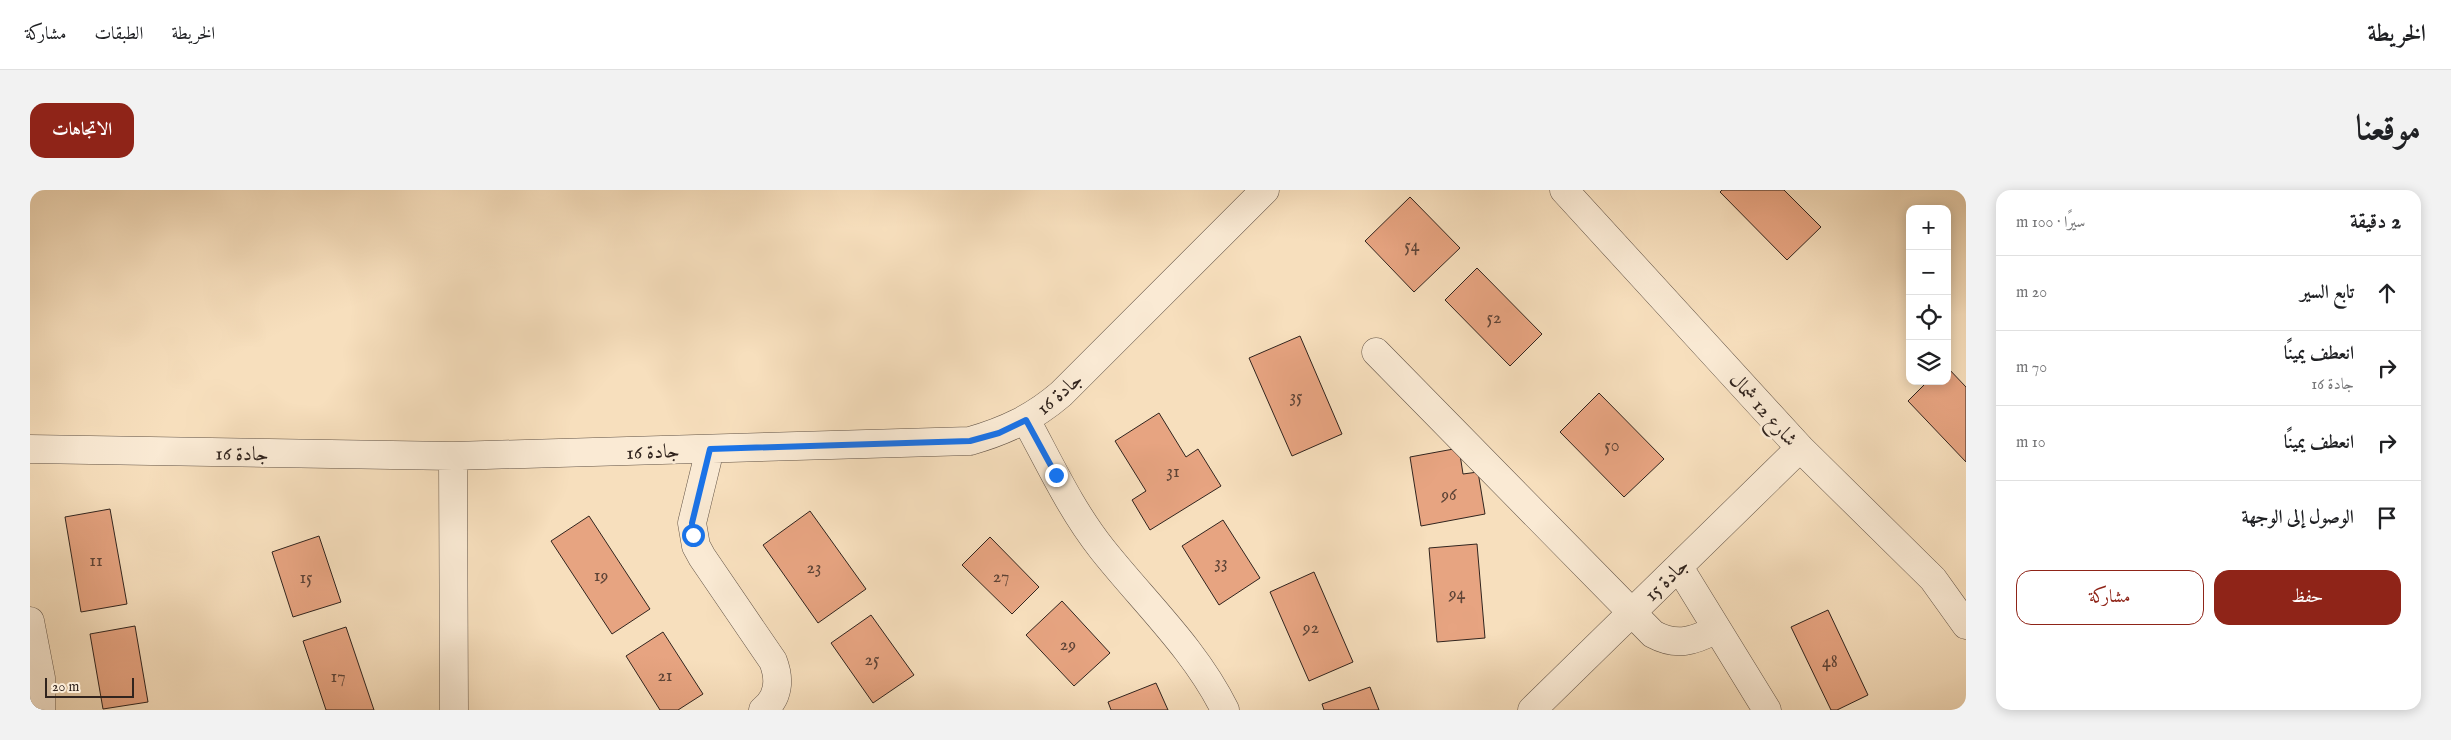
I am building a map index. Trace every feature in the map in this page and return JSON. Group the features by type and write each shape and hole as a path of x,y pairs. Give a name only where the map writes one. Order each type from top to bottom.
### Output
{"street":[{"name":"جادة 16","path":"30,449 453,456 970,441 999,433 1026,420 1061,394 1265,190"},
{"name":"شارع 12 شمال","path":"1564,190 1800,448 1933,578 1962,610"},
{"path":"1376,352 1653,634 1674,642 1700,639 1717,629"},
{"path":"1026,420 1085,525 1101,548 1194,659 1225,710"},
{"name":"جادة 15","path":"1532,710 1800,448"},
{"path":"710,449 692,523 693,535 702,557 773,662 777,671 776,691 773,700 762,710"},
{"path":"453,456 454,710"},
{"path":"1679,567 1767,710"},
{"path":"30,621 41,678 41,710"}],"building":[{"path":"1722,190 1784,190 1821,227 1787,260 1720,192"},
{"path":"1410,197 1460,248 1414,292 1365,241"},
{"path":"1477,268 1542,334 1510,366 1445,300"},
{"path":"1300,336 1342,434 1292,456 1249,358"},
{"path":"1951,371 1966,387 1966,462 1908,401 1924,385 1951,385"},
{"path":"1599,393 1664,459 1624,497 1560,432"},
{"path":"1159,413 1186,457 1198,449 1221,486 1150,530 1132,500 1146,491 1115,441"},
{"path":"1459,448 1463,474 1478,472 1485,514 1421,526 1410,457"},
{"path":"110,509 127,604 81,612 65,517"},
{"path":"810,511 866,589 818,623 763,545"},
{"path":"589,516 650,609 612,634 551,541"},
{"path":"1223,520 1260,578 1219,605 1182,546"},
{"path":"319,536 341,602 293,617 272,552"},
{"path":"990,537 1039,587 1012,614 962,565"},
{"path":"1477,544 1485,638 1437,642 1429,548"},
{"path":"1314,572 1353,662 1309,681 1270,592"},
{"path":"1062,601 1110,653 1074,686 1026,635"},
{"path":"1828,610 1868,695 1837,710 1831,710 1791,627"},
{"path":"871,615 914,675 873,703 831,643"},
{"path":"135,626 148,702 103,709 90,634"},
{"path":"346,627 374,710 326,710 303,641"},
{"path":"663,632 703,694 678,710 660,710 626,656"},
{"path":"1156,683 1168,710 1111,710 1108,702"},
{"path":"1370,687 1379,710 1324,710 1322,704"}],"route":[{"path":"693,535 692,523 710,449 940,444 970,441 999,433 1026,420 1056,475"}]}
